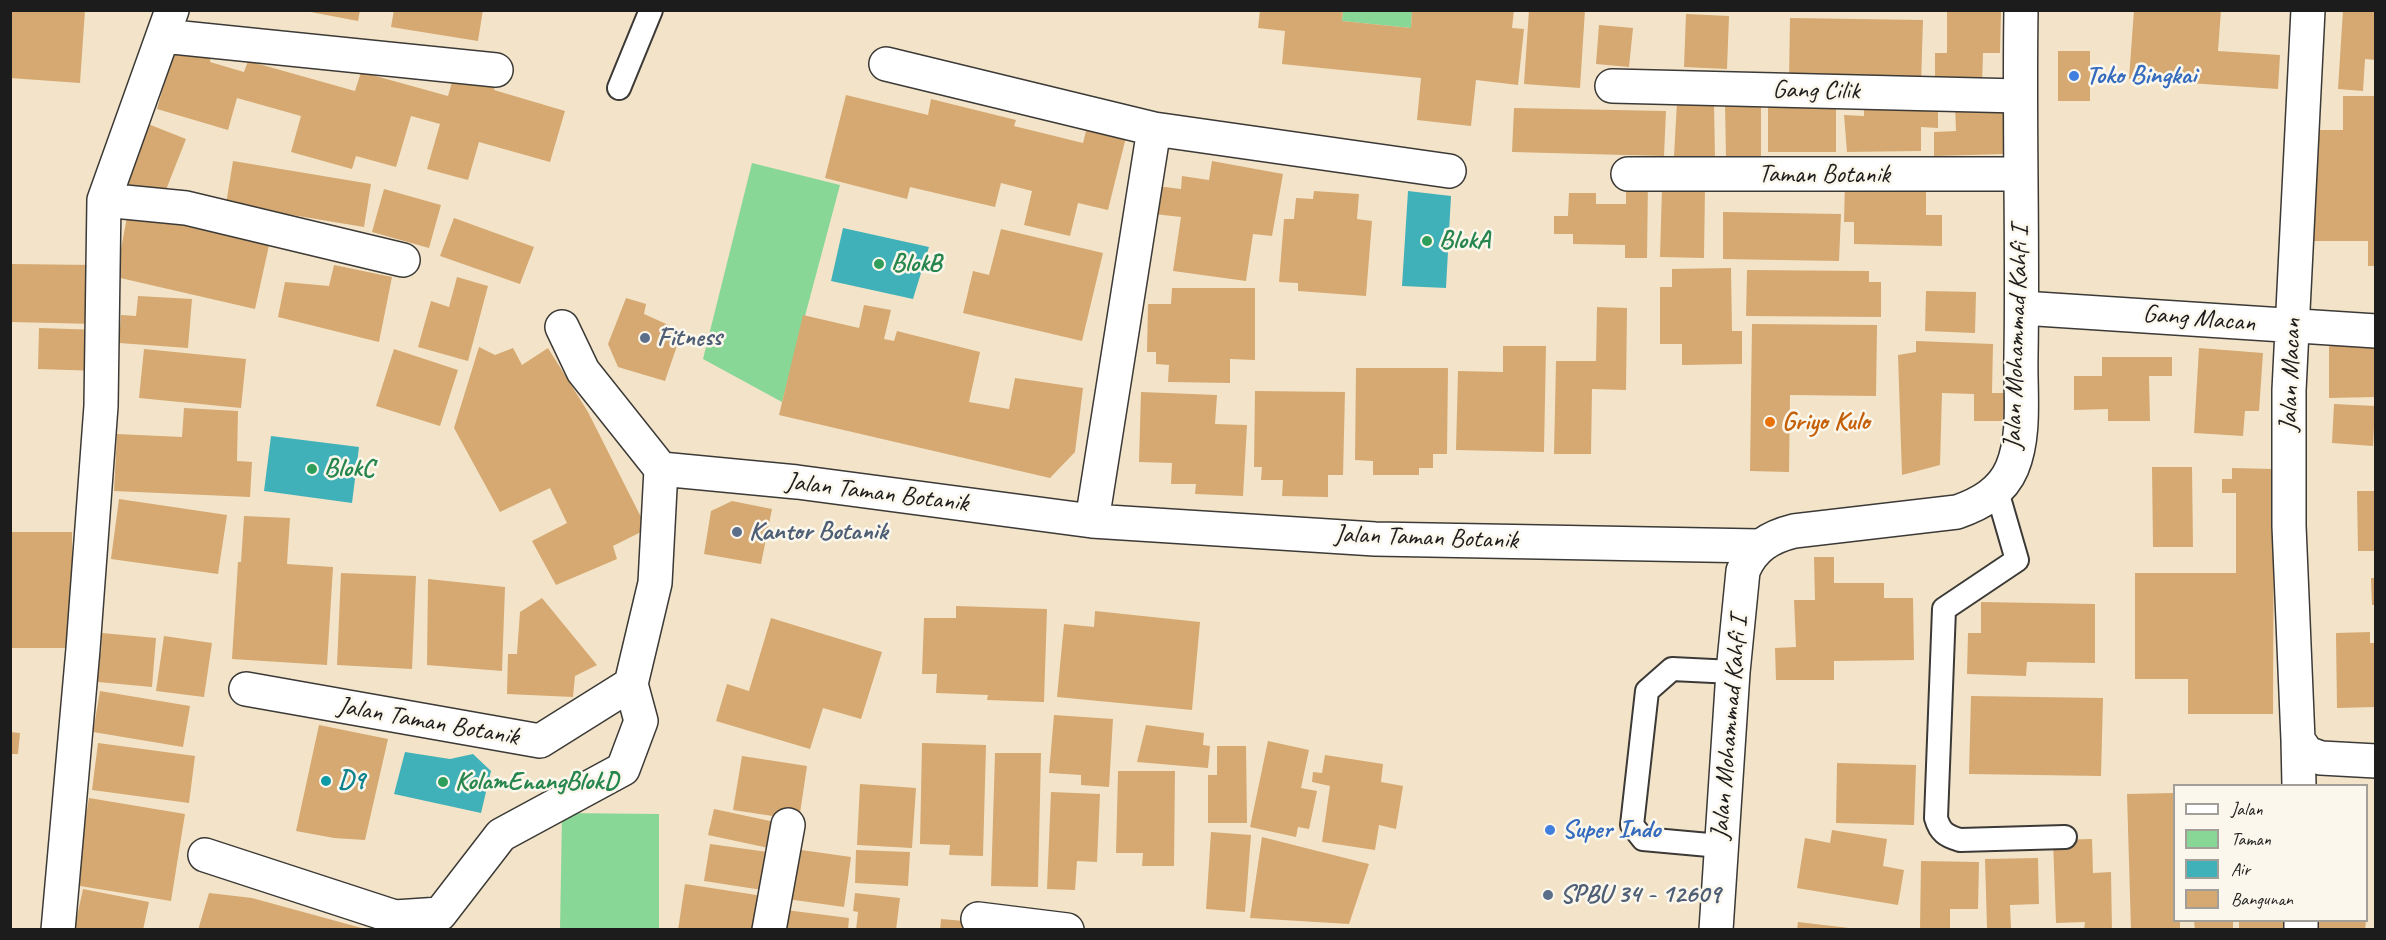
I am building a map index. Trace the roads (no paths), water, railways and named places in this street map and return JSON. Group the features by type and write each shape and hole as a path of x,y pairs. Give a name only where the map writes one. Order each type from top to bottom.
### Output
{"street":[{"name":"Jalan Mohammad Kahfi I","path":"1716,930 1733,672 1743,571 1749,557 1759,546 1775,536 1794,531 1957,512 1979,504 1997,491 2012,469 2019,439 2022,308 2019,96 2021,10"},
{"name":"Jalan Macan","path":"2299,784 2289,526 2289,390 2308,10"},
{"path":"58,930 83,649 101,406 104,200 167,23 496,70"},
{"path":"886,64 1154,129 1449,171"},
{"name":"Gang Cilik","path":"1612,86 2019,96"},
{"path":"1092,521 1154,129"},
{"name":"Taman Botanik","path":"1628,174 2020,174"},
{"path":"104,200 186,208 403,260"},
{"name":"Gang Macan","path":"2022,308 2092,310 2292,327 2376,331"},
{"path":"205,855 395,916 440,914 501,835 623,769 641,721 631,684 655,583 661,469 583,371 562,327"},
{"name":"Jalan Taman Botanik","path":"661,469 797,482 1092,521 1375,539 1759,546"},
{"name":"Jalan Taman Botanik","path":"246,689 540,741 631,684"},
{"path":"2298,740 2307,753 2321,758 2376,760"},
{"path":"769,930 788,825"},
{"path":"978,918 1067,930"}],"lane":[{"path":"619,88 651,10"},
{"path":"1997,491 2017,560 1944,609 1936,818 1939,829 1947,837 1960,840 2066,837"},
{"path":"1720,846 1643,839 1632,825 1647,691 1672,669 1733,672"}],"water":[{"name":"BlokA","path":"1408,191 1451,196 1446,288 1402,286"},
{"name":"BlokB","path":"843,228 929,247 913,299 831,281"},
{"name":"BlokC","path":"271,436 359,447 352,503 264,491"},
{"name":"KolamEnangBlokD","path":"405,752 450,759 473,754 491,771 481,813 394,794"}],"place":[{"name":"Toko Bingkai","path":"2074,76"},
{"name":"BlokA","path":"1427,241"},
{"name":"BlokB","path":"879,264"},
{"name":"Fitness","path":"645,338"},
{"name":"Griyo Kulo","path":"1770,422"},
{"name":"BlokC","path":"312,469"},
{"name":"Kantor Botanik","path":"737,532"},
{"name":"D9","path":"326,781"},
{"name":"KolamEnangBlokD","path":"443,782"},
{"name":"Super Indo","path":"1550,830"},
{"name":"SPBU 34 - 12609","path":"1548,895"}]}
